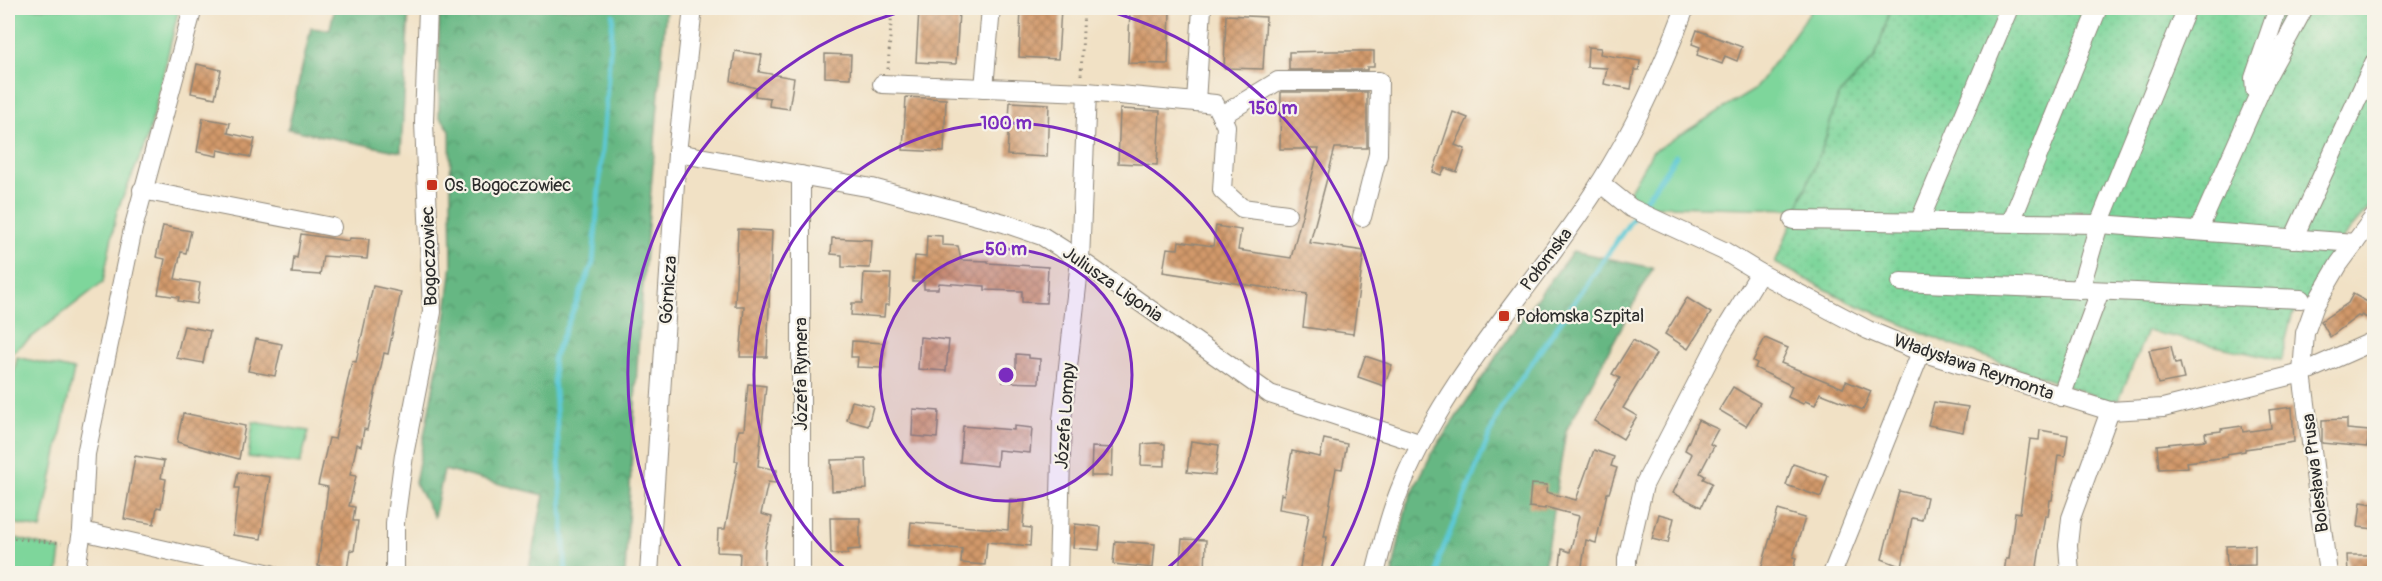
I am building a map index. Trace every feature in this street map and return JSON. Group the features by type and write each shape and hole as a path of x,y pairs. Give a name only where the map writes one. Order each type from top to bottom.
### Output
{"street":[{"path":"75,573 81,538 86,454 142,190 193,8"},
{"name":"Bogoczowiec","path":"395,573 396,523 404,455 432,312 424,122 428,8"},
{"name":"Górnicza","path":"650,573 677,153 693,8"},
{"path":"984,88 991,8"},
{"name":"Połomska","path":"1375,573 1386,531 1403,482 1422,444 1457,382 1600,183 1633,129 1666,57 1685,8"},
{"path":"1920,220 2009,8"},
{"path":"2011,222 2098,8"},
{"path":"2080,290 2099,224 2187,8"},
{"path":"2255,104 2254,78 2278,8"},
{"path":"2198,231 2255,104 2304,8"},
{"path":"1196,102 1202,10"},
{"path":"2293,239 2374,63"},
{"path":"1221,116 1278,81 1378,81 1378,154 1362,217"},
{"path":"885,84 1084,92 1215,104 1226,126 1222,190 1242,208 1287,214"},
{"name":"Józefa Lompy","path":"1058,573 1062,420 1080,260 1084,92"},
{"name":"Juliusza Ligonia","path":"677,153 872,188 1004,223 1042,236 1080,260 1270,394 1422,444"},
{"name":"Józefa Rymera","path":"801,175 801,573"},
{"name":"Władysława Reymonta","path":"1600,183 1631,208 1724,251 1760,273 1868,330 1922,352 2110,411 2163,408 2302,373 2374,341"},
{"path":"142,190 332,227"},
{"name":"Bolesława Prusa","path":"2328,573 2302,373 2305,333 2315,305 2339,264 2374,218"},
{"path":"1792,220 2099,224 2355,243"},
{"path":"1627,573 1627,559 1644,484 1713,351 1760,273"},
{"path":"1901,282 2301,299"},
{"path":"2061,397 2100,291"},
{"path":"1832,573 1922,352"},
{"path":"2070,573 2068,545 2071,518 2110,411"},
{"path":"81,538 271,573"}],"path":[{"path":"885,84 892,8"},
{"path":"1084,8 1084,92"},
{"path":"1150,8 1202,10"},
{"path":"8,538 81,538"}],"green space":[{"path":"8,8 179,8 148,138 117,211 103,282 9,355 8,361"},
{"path":"334,8 409,8 401,152 288,129 311,28 330,30"},
{"path":"442,8 666,8 639,334 625,573 528,573 544,495 444,470 434,517 415,483 443,337 452,264 450,130 439,116 439,11"},
{"path":"1813,8 1891,8 1875,58 1838,96 1824,144 1797,209 1622,205 1652,152 1754,90"},
{"path":"1891,8 2374,8 2374,202 2341,240 2307,302 2292,315 2281,360 2147,331 2117,404 1952,345 1850,302 1775,263 1824,144 1838,96 1875,58"},
{"path":"1573,251 1653,268 1566,431 1543,573 1392,574 1407,503 1431,455 1524,315"},
{"path":"17,357 74,370 41,529 8,522 8,401"},
{"path":"253,422 309,431 300,464 248,457"},
{"path":"8,536 61,550 58,573 8,573"}],"building":[{"path":"1021,8 1061,8 1058,59 1019,57"},
{"path":"919,9 959,11 956,64 916,62"},
{"path":"1130,9 1170,11 1168,64 1128,63"},
{"path":"1226,15 1266,17 1263,69 1224,68"},
{"path":"1697,30 1742,47 1737,61 1725,56 1722,64 1697,55 1700,47 1692,44"},
{"path":"1588,47 1601,48 1600,54 1640,61 1639,70 1634,70 1631,89 1604,84 1607,68 1587,67"},
{"path":"735,51 762,55 759,72 794,78 789,109 769,106 770,98 755,96 756,88 731,81"},
{"path":"1374,51 1374,67 1367,67 1367,70 1289,70 1289,52"},
{"path":"825,54 851,55 850,78 825,77"},
{"path":"197,64 221,70 215,98 191,93"},
{"path":"1281,92 1367,92 1367,148 1335,148 1310,243 1364,251 1353,334 1303,327 1307,294 1163,272 1167,248 1178,249 1179,241 1213,246 1216,226 1241,230 1238,250 1291,258 1319,149 1280,149"},
{"path":"906,97 946,99 944,152 903,150"},
{"path":"1010,102 1049,104 1047,157 1007,155"},
{"path":"1120,109 1160,111 1157,165 1118,163"},
{"path":"1453,112 1468,118 1455,145 1465,149 1457,172 1445,168 1441,175 1433,172"},
{"path":"203,118 230,123 228,133 255,139 251,157 218,150 217,156 197,152"},
{"path":"163,226 191,231 186,253 181,252 175,279 200,283 197,304 178,301 179,297 158,294 165,259 156,257"},
{"path":"738,229 772,231 767,357 740,357 744,306 735,306"},
{"path":"301,234 349,241 350,238 369,239 367,259 323,256 320,275 292,273"},
{"path":"927,235 942,236 942,245 958,246 961,260 1048,267 1046,303 1022,302 1022,291 985,290 985,286 939,283 938,289 924,289 924,282 913,282 915,256 926,257"},
{"path":"832,238 872,240 870,268 842,267 842,255 831,254"},
{"path":"864,273 891,274 889,305 885,305 884,317 851,315 852,303 862,303"},
{"path":"373,286 401,292 388,354 384,353 367,430 364,429 361,446 357,444 350,475 356,476 349,506 355,507 353,521 358,521 354,551 350,550 347,570 318,566 328,487 318,485 329,438 335,439 352,361 356,362"},
{"path":"2353,294 2373,305 2367,318 2362,315 2358,316 2330,337 2321,321 2348,303"},
{"path":"1687,298 1711,313 1688,349 1665,334"},
{"path":"184,326 210,331 203,363 176,358"},
{"path":"920,337 949,340 946,371 918,369"},
{"path":"1765,338 1788,348 1781,363 1843,388 1846,381 1871,391 1863,410 1820,393 1815,405 1805,401 1803,404 1788,397 1792,386 1755,368 1757,363 1753,361"},
{"path":"256,339 282,344 275,376 248,371"},
{"path":"1633,340 1656,354 1623,408 1637,416 1623,439 1594,421 1620,378 1612,374"},
{"path":"852,341 884,343 882,368 857,367 858,357 851,357"},
{"path":"2171,346 2175,364 2180,363 2184,379 2158,384 2149,350"},
{"path":"1016,354 1040,359 1039,383 1003,382 1004,367 1016,368"},
{"path":"1365,356 1392,365 1384,386 1358,377"},
{"path":"748,384 766,386 758,466 777,470 775,483 768,482 761,514 772,517 765,546 764,573 739,573 740,553 717,552 718,529 725,529 738,461 735,461 737,436 739,430 744,430"},
{"path":"1733,387 1760,403 1746,426 1719,410"},
{"path":"852,401 873,406 868,426 847,420"},
{"path":"1934,402 1968,407 1963,432 1928,425"},
{"path":"2292,407 2294,442 2245,449 2245,451 2227,454 2227,457 2187,462 2188,467 2159,469 2157,445 2206,440 2205,433 2221,431 2221,429 2242,426 2243,432 2271,428 2269,410"},
{"path":"913,409 939,411 937,438 912,436"},
{"path":"183,413 245,426 239,459 177,442"},
{"path":"2347,419 2347,429 2369,431 2367,447 2322,443 2322,420"},
{"path":"1698,420 1718,429 1710,444 1714,446 1700,473 1705,476 1703,479 1712,483 1701,507 1673,493 1692,454 1685,450"},
{"path":"963,426 1014,430 1014,426 1032,428 1030,453 998,450 997,466 960,462"},
{"path":"2040,430 2068,435 2065,456 2058,455 2052,500 2050,500 2048,516 2045,515 2036,573 2004,573 2006,559 2009,559 2015,512 2020,513 2030,439 2039,440"},
{"path":"1324,439 1347,444 1342,469 1336,468 1324,537 1327,537 1321,573 1299,573 1309,514 1279,509 1281,494 1284,495 1292,451 1320,457"},
{"path":"1191,441 1219,445 1215,475 1187,472"},
{"path":"1142,444 1165,444 1165,466 1141,465"},
{"path":"1092,447 1113,448 1112,476 1091,476"},
{"path":"1594,450 1614,457 1611,466 1617,468 1609,493 1607,493 1596,543 1586,540 1581,573 1559,573 1562,549 1570,552 1579,516 1545,507 1545,509 1529,507 1531,484 1547,485 1546,492 1576,500"},
{"path":"135,456 164,461 161,478 166,479 161,508 157,507 154,524 124,519"},
{"path":"866,459 867,489 832,491 831,460"},
{"path":"1793,464 1828,476 1821,497 1786,485"},
{"path":"238,472 270,477 261,539 233,535 239,488 235,488"},
{"path":"1899,491 1927,497 1922,520 1912,518 1902,567 1882,559"},
{"path":"1010,499 1025,500 1023,527 1031,528 1030,546 987,542 985,565 961,563 962,549 909,545 911,522 1008,530"},
{"path":"2361,502 2374,504 2374,529 2358,527"},
{"path":"1778,510 1805,518 1793,557 1796,558 1792,573 1760,573"},
{"path":"1659,514 1674,518 1668,543 1652,539"},
{"path":"830,518 860,518 860,549 848,550 848,554 831,554"},
{"path":"1075,524 1101,527 1099,550 1073,548"},
{"path":"1182,539 1206,540 1205,573 1179,573"},
{"path":"1115,541 1155,544 1153,568 1113,564"},
{"path":"2255,545 2255,565 2227,566 2226,546"},
{"path":"2347,555 2374,555 2374,573 2348,573"}],"waterway":[{"path":"566,574 553,359 593,263 613,15"},
{"path":"1438,574 1439,559 1501,407 1676,156"}],"place":[{"name":"Os. Bogoczowiec","path":"432,185"},
{"name":"Połomska Szpital","path":"1504,316"}]}
